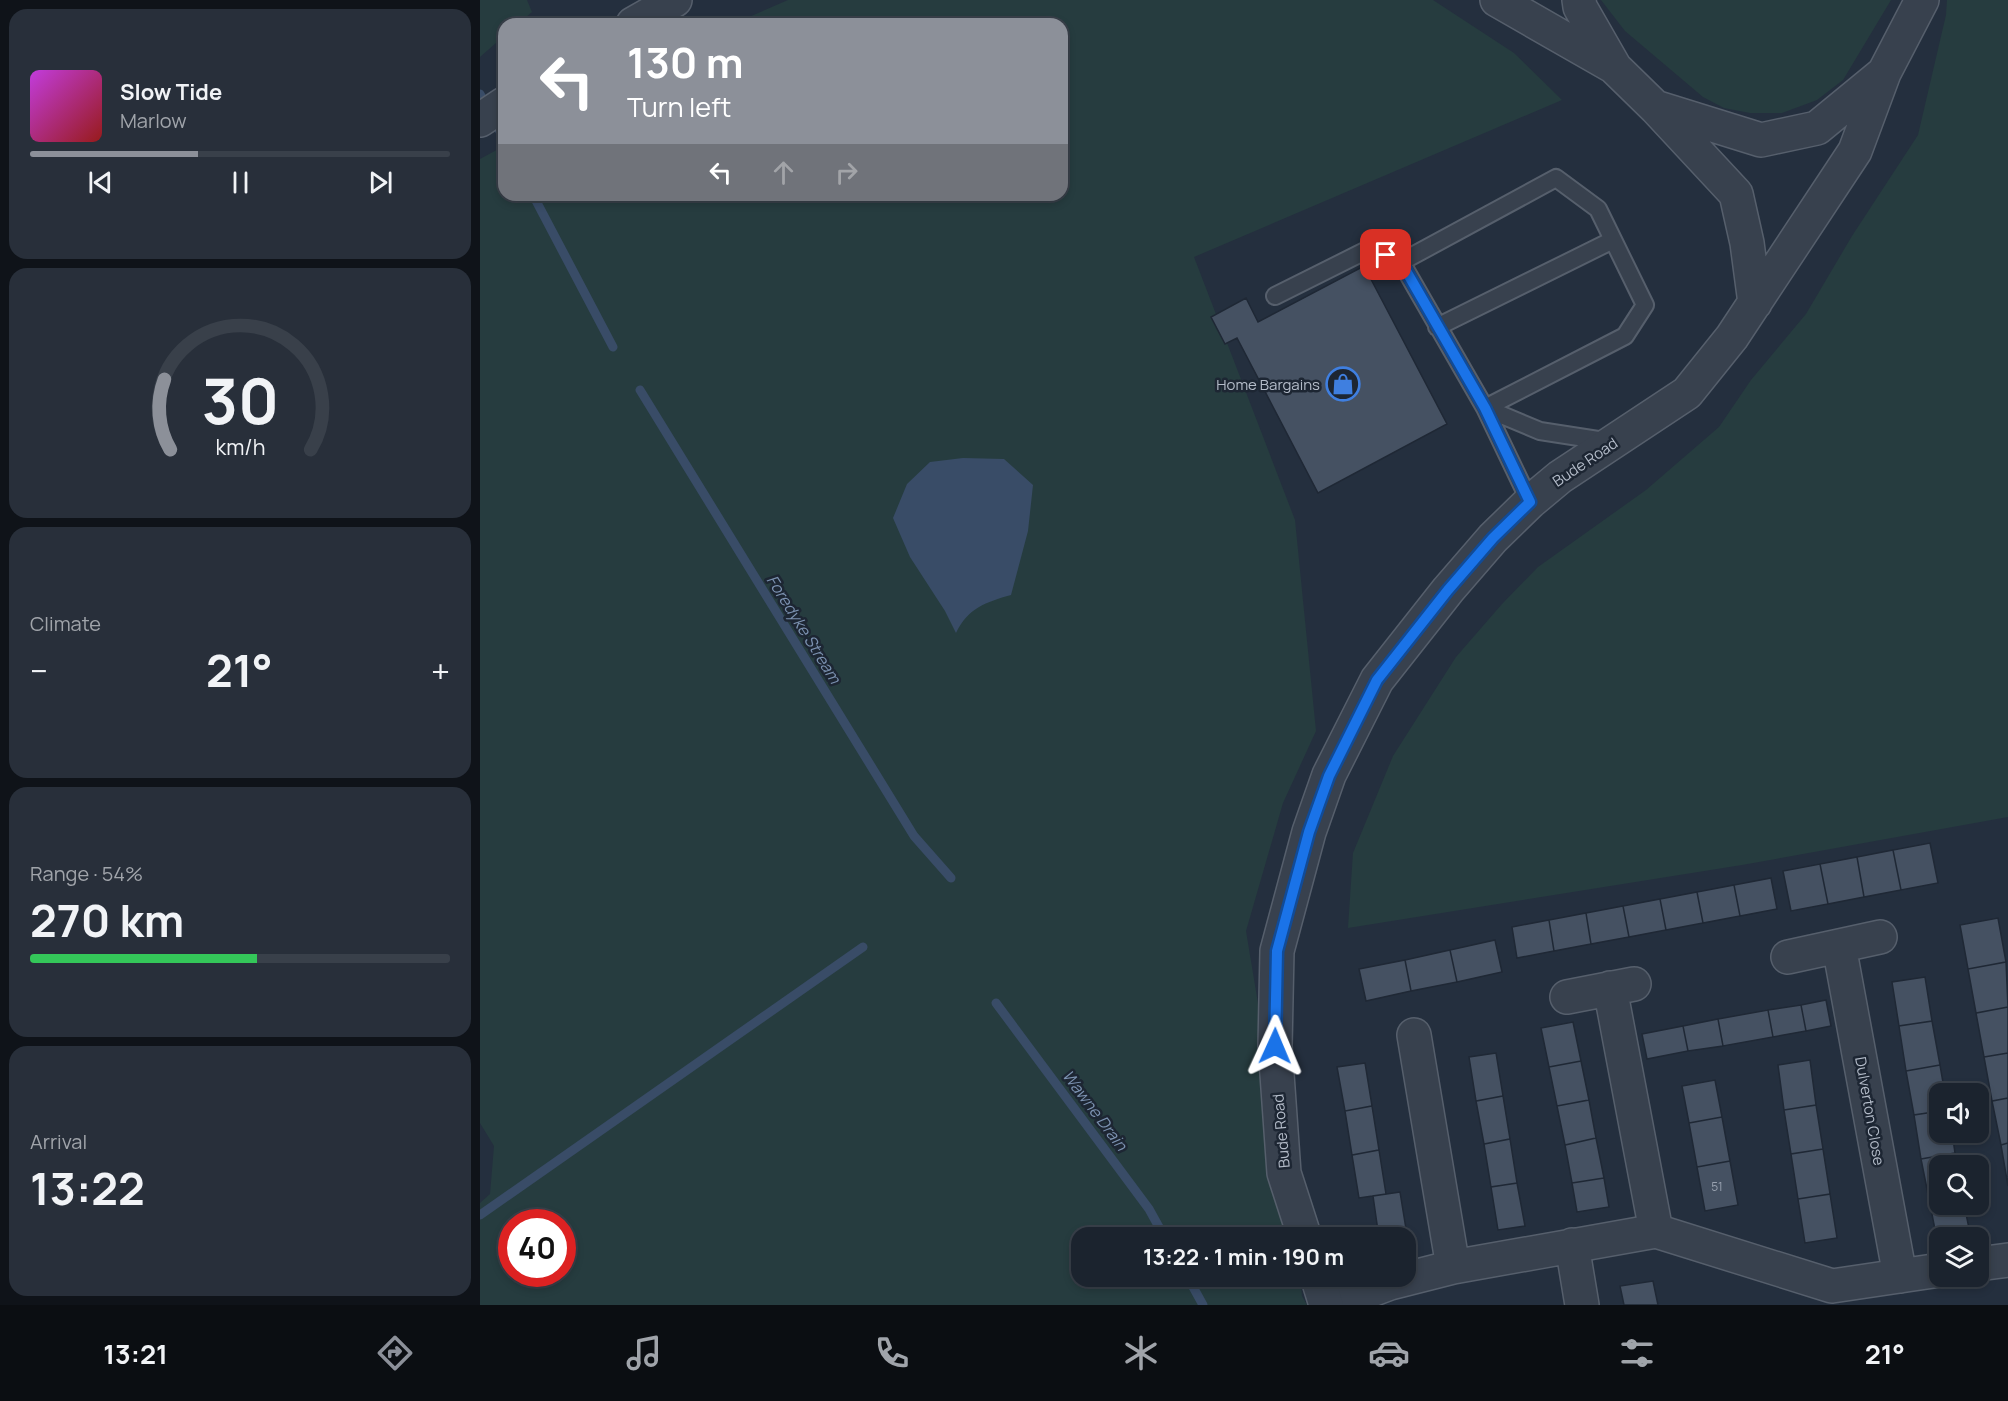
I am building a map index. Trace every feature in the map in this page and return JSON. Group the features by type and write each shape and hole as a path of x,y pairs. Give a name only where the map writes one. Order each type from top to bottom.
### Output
{"street":[{"path":"1497,0 1615,68 1656,108 1736,194 1747,243 1755,303"},
{"path":"1579,0 1580,7 1615,68"},
{"name":"Bude Road","path":"1301,1227 1284,1173 1275,1046 1277,951 1309,832 1329,776 1377,680 1448,590 1493,538 1530,502 1560,477 1688,393 1732,337 1855,151 1884,73 1922,0"},
{"path":"1656,108 1761,140 1817,128 1884,73"},
{"path":"480,120 498,108"},
{"path":"1788,957 1880,937"},
{"name":"Dulverton Close","path":"1839,946 1900,1276"},
{"path":"1567,997 1622,986 1656,1230"},
{"path":"1413,1034 1453,1267"},
{"path":"1332,1305 1390,1283 1453,1267 1656,1230 1829,1296 1900,1276 1929,1272"},
{"path":"1572,1245 1582,1305"},
{"path":"1320,1287 1326,1305"}],"lane":[{"path":"1401,262 1556,178 1598,209 1645,305 1625,336 1485,408"},
{"path":"1437,327 1613,240"},
{"path":"1275,296 1371,248 1401,262 1485,408 1530,502"},
{"path":"1485,408 1540,431 1613,442"}],"green space":[{"path":"480,0 527,0 532,12 525,18 498,18 498,41 480,57"},
{"path":"788,0 1433,0 1514,53 1562,100 1194,257 1295,520 1316,731 1283,803 1246,931 1283,1154 1293,1227 1071,1227 1071,1287 1301,1287 1302,1296 1307,1305 480,1305 480,1203 490,1194 494,1146 480,1123 480,159 498,149 498,201 1068,201 1068,18 747,18"},
{"path":"1601,0 1891,0 1843,80 1817,100 1782,113 1750,113 1724,108 1703,97 1625,31"},
{"path":"1947,0 2008,0 2008,817 1742,865 1348,928 1353,853 1393,756 1456,657 1538,567 1646,490 1719,427 1751,380 1806,314 1852,236 1918,135 1946,15"}],"water":[{"path":"963,458 1004,459 1033,485 1028,531 1011,595 979,607 966,618 956,633 945,611 910,557 893,518 907,484 930,462"}],"building":[{"name":"Home Bargains","path":"1364,266 1447,424 1318,493 1237,338 1225,344 1211,317 1246,298 1258,322"},
{"path":"1930,843 1938,883 1901,890 1893,850"},
{"path":"1893,850 1901,890 1864,897 1857,857"},
{"path":"1857,857 1864,897 1828,904 1820,864"},
{"path":"1820,864 1828,904 1791,911 1783,871"},
{"path":"1771,878 1777,909 1740,916 1734,885"},
{"path":"1734,885 1740,916 1703,923 1697,892"},
{"path":"1697,892 1703,923 1666,930 1660,899"},
{"path":"1660,899 1666,930 1629,937 1623,906"},
{"path":"1623,906 1629,937 1591,944 1586,913"},
{"path":"1586,913 1591,944 1554,951 1549,920"},
{"path":"1998,918 2006,962 1968,969 1960,925"},
{"path":"1549,920 1554,951 1517,958 1512,927"},
{"path":"1495,940 1502,972 1457,982 1450,950"},
{"path":"1450,950 1457,982 1411,991 1405,960"},
{"path":"1405,960 1411,991 1366,1001 1359,969"},
{"path":"2006,962 2008,1007 1976,1013 1968,969"},
{"path":"1925,977 1932,1021 1899,1026 1892,982"},
{"path":"1826,1000 1831,1026 1806,1031 1801,1005"},
{"path":"1801,1005 1806,1031 1773,1037 1768,1010"},
{"path":"2008,1007 2008,1053 1984,1057 1976,1013"},
{"path":"1768,1010 1773,1037 1723,1046 1718,1019"},
{"path":"1718,1019 1723,1046 1688,1051 1683,1026"},
{"path":"1932,1021 1940,1065 1906,1071 1899,1026"},
{"path":"1573,1022 1581,1061 1549,1067 1541,1028"},
{"path":"1683,1026 1688,1051 1647,1059 1642,1034"},
{"path":"1496,1053 1503,1096 1476,1101 1469,1057"},
{"path":"2008,1053 2008,1098 1992,1101 1984,1057"},
{"path":"1810,1060 1816,1105 1784,1110 1778,1065"},
{"path":"1581,1061 1589,1100 1557,1106 1549,1067"},
{"path":"1365,1063 1372,1106 1345,1111 1337,1067"},
{"path":"1940,1065 1943,1083 1929,1083 1929,1113 1914,1115 1906,1071"},
{"path":"1715,1080 1722,1117 1689,1123 1682,1086"},
{"path":"1503,1096 1510,1139 1484,1144 1476,1101"},
{"path":"2008,1098 2008,1143 2001,1145 1992,1101"},
{"path":"1589,1100 1596,1138 1565,1145 1557,1106"},
{"path":"1816,1105 1823,1149 1791,1154 1784,1110"},
{"path":"1372,1106 1379,1150 1352,1155 1345,1111"},
{"path":"1929,1113 1929,1143 1954,1143 1955,1153 1929,1155 1929,1158 1921,1159 1914,1115"},
{"path":"1722,1117 1730,1161 1697,1167 1689,1123"},
{"path":"1596,1138 1604,1178 1572,1183 1565,1145"},
{"path":"1510,1139 1517,1183 1491,1187 1484,1144"},
{"path":"2008,1143 2008,1186 2001,1145"},
{"path":"1823,1149 1830,1194 1798,1199 1791,1154"},
{"path":"1379,1150 1386,1194 1359,1198 1352,1155"},
{"path":"1929,1158 1929,1199 1921,1159"},
{"path":"1730,1161 1738,1205 1705,1211 1697,1167"},
{"path":"1604,1178 1609,1207 1577,1212 1572,1183"},
{"path":"1517,1183 1525,1226 1498,1230 1491,1187"},
{"path":"1400,1192 1406,1227 1377,1227 1373,1196"},
{"path":"1830,1194 1837,1238 1805,1243 1798,1199"},
{"path":"1932,1215 1966,1215 1969,1227 1934,1227"},
{"path":"1653,1281 1658,1305 1624,1305 1620,1286"}],"waterway":[{"name":"Foredyke Stream","path":"480,94 498,128"},
{"name":"Foredyke Stream","path":"536,201 613,347"},
{"name":"Foredyke Stream","path":"640,390 914,836 951,878"},
{"path":"480,1215 863,947"},
{"name":"Wawne Drain","path":"996,1003 1149,1209 1159,1227"},
{"name":"Wawne Drain","path":"1193,1287 1203,1305"}],"place":[{"name":"Home Bargains","path":"1343,384"}],"route":[{"path":"1275,1046 1277,951 1309,832 1329,776 1377,680 1448,590 1493,538 1530,502 1485,408 1401,262 1386,255"}]}
